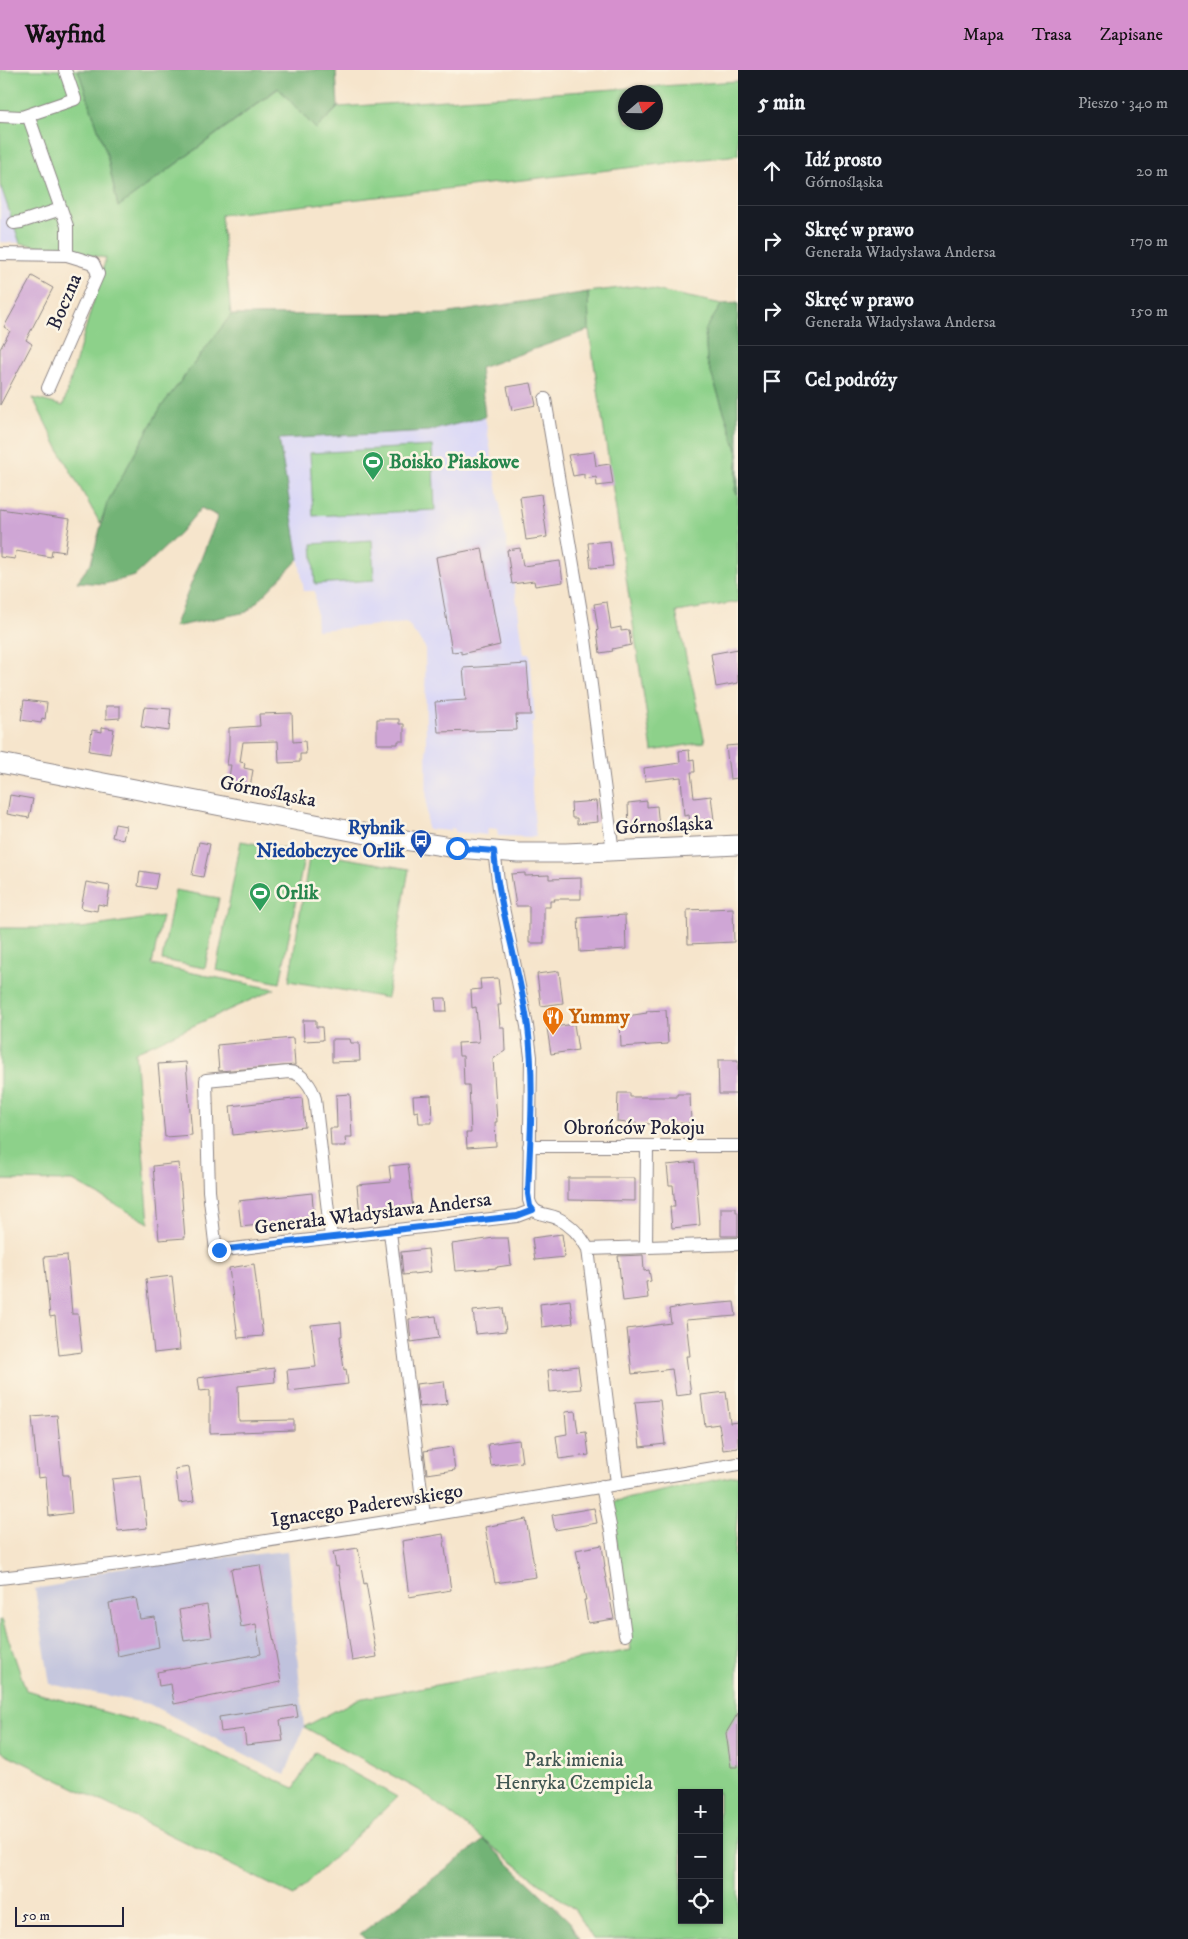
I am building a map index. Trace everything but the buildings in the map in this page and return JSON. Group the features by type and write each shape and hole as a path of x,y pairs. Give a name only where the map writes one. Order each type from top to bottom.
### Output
{"street":[{"path":"0,116 22,117 74,99 64,70"},
{"path":"28,115 67,226 67,254"},
{"path":"14,223 61,209"},
{"name":"Boczna","path":"0,254 67,254 93,263 98,274 48,388"},
{"path":"546,399 583,624 612,852"},
{"name":"Górnośląska","path":"0,763 372,835 457,848 566,853 738,844"},
{"path":"494,851 499,888 528,1026 531,1064 528,1194 530,1206 533,1210 565,1222 582,1237 588,1250 617,1483"},
{"name":"Generała Władysława Andersa","path":"331,1237 315,1099 311,1089 301,1076 294,1072 289,1072 206,1080 209,1191 216,1251 517,1216 533,1210"},
{"name":"Obrońców Pokoju","path":"529,1146 738,1146"},
{"path":"646,1246 647,1146"},
{"path":"390,1232 424,1516"},
{"path":"588,1250 646,1246 738,1244"},
{"name":"Ignacego Paderewskiego","path":"0,1578 120,1564 738,1464"},
{"path":"602,1486 611,1531 625,1635"}],"shaded area":[{"path":"0,183 20,243 0,242"},
{"path":"485,417 524,654 530,654 535,722 532,724 532,792 536,837 498,836 497,829 488,828 487,835 455,832 455,829 451,828 450,831 427,829 425,647 407,623 317,630 315,591 304,591 279,438 429,431"},
{"path":"287,1551 304,1727 285,1775 149,1704 50,1684 35,1589 63,1584 112,1569 125,1567"}],"green space":[{"path":"0,70 78,70 107,155 118,207 279,88 316,129 339,107 618,89 618,130 663,130 663,86 738,81 738,155 221,215 231,315 161,407 111,496 100,523 61,454 33,398 63,406 106,258 20,243 0,184"},
{"path":"78,70 336,70 338,107 316,129 278,88 118,207 107,155"},
{"path":"636,286 722,304 705,331 707,361 738,453 735,492 738,494 738,602 676,612 705,742 652,751 589,330 588,292"},
{"path":"588,292 589,330 480,368 485,417 429,431 279,439 299,559 247,612 174,627 218,516 201,508 180,533 135,576 104,584 77,582 91,563 107,503 161,407 231,315 443,314"},
{"path":"738,303 738,453 707,361 705,330 722,304"},
{"name":"Boisko Piaskowe","path":"432,446 435,510 313,516 310,453"},
{"path":"738,453 738,494 735,492"},
{"path":"372,540 374,580 315,584 312,544"},
{"name":"Orlik","path":"241,841 305,853 280,983 216,970"},
{"path":"310,852 409,869 387,998 289,981"},
{"name":"Orlik","path":"175,890 219,898 205,968 162,960"},
{"path":"162,916 152,965 275,989 135,1052 149,1223 73,1181 0,1180 0,928 82,928"},
{"name":"Park imienia Henryka Czempiela","path":"738,1475 738,1508 734,1556 738,1559 738,1939 593,1939 575,1910 419,1790 304,1727 358,1699 631,1650 611,1502"},
{"path":"0,1620 2,1620 26,1690 158,1727 294,1788 315,1752 397,1797 294,1896 0,1751"},
{"path":"484,1840 569,1921 579,1939 365,1939 360,1934"}],"place":[{"name":"Boisko Piaskowe","path":"373,481"},
{"name":"Rybnik Niedobczyce Orlik","path":"421,859"},
{"name":"Orlik","path":"260,912"},
{"name":"Yummy","path":"553,1036"}],"route":[{"path":"219,1250 390,1232 517,1216 533,1210 530,1206 528,1194 531,1064 528,1026 499,888 494,851 457,848"}]}
